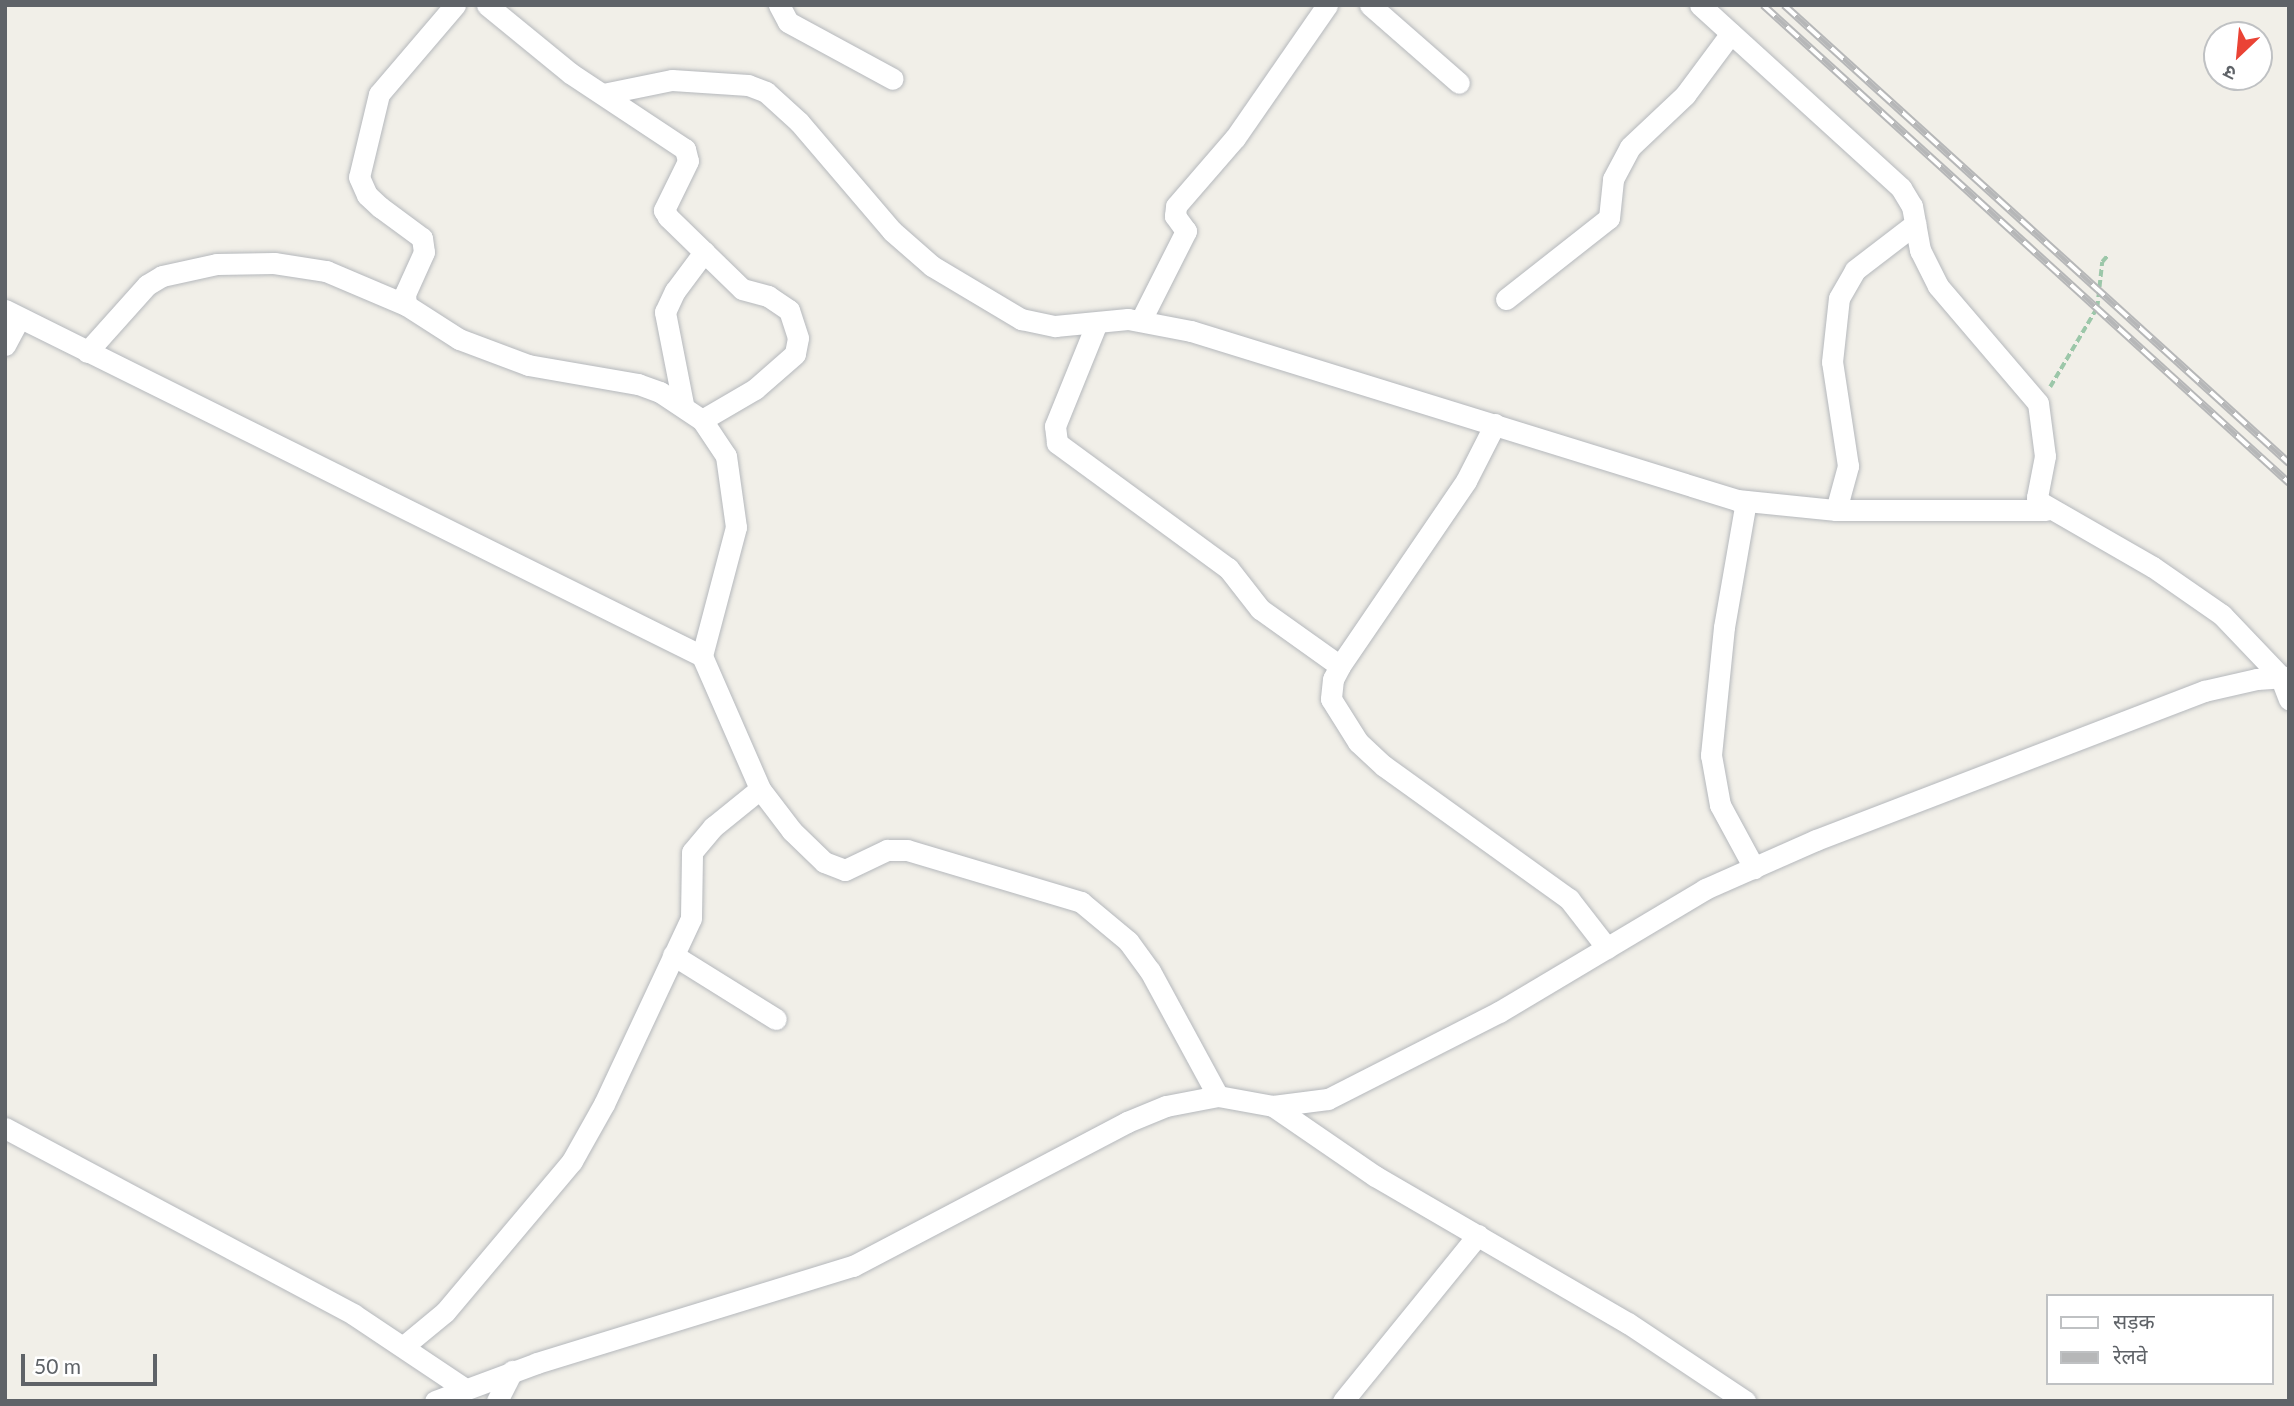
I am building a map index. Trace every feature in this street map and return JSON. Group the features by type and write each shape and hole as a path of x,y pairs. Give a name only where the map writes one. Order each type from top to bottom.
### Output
{"street":[{"path":"407,305 405,294 424,252 422,238 367,195 359,177 379,94 455,5"},
{"path":"487,5 570,73 685,149 688,161 664,210 742,289 768,296 789,310 798,338 795,354 784,367 702,420"},
{"path":"779,5 788,22 893,79"},
{"path":"1141,320 1186,231 1175,216 1177,206 1235,138 1326,5"},
{"path":"1370,5 1460,83"},
{"path":"1700,5 1887,172 1912,206 1920,250 1938,286 2038,403 2045,456 2036,497 2046,510 2191,592 2222,615 2284,676 2289,699"},
{"path":"1506,299 1609,218 1613,179 1630,147 1685,95 1731,33"},
{"path":"603,94 672,80 748,85 766,92 784,105 892,231 932,266 1021,319 1055,326 1141,320 1191,331 1746,502 1836,510 2046,510"},
{"path":"1836,510 1848,466 1832,362 1839,298 1854,270 1915,224"},
{"path":"683,404 665,312 704,253"},
{"path":"87,352 148,285 162,276 217,264 274,263 326,271 407,305 459,339 527,365 638,384 683,404 702,420 726,456 736,527 702,656 760,789 792,831 835,867 854,868 887,850 907,850 1081,902 1128,942 1150,971 1218,1096"},
{"path":"5,345 12,314 702,656"},
{"path":"1096,325 1055,426 1057,443 1228,568 1260,609 1340,666"},
{"path":"1495,424 1466,481 1340,666 1333,679 1331,699 1359,742 1406,786 1511,855 1569,899 1607,948"},
{"path":"1746,502 1724,627 1711,755 1720,805 1754,867"},
{"path":"435,1401 512,1371 853,1266 894,1249 1127,1122 1166,1106 1218,1096 1273,1107 1328,1099 1499,1012 1705,889 1754,867 2204,691 2284,676"},
{"path":"405,1345 445,1312 572,1161 604,1104 693,910 692,852 713,827 760,789"},
{"path":"673,955 776,1019"},
{"path":"1273,1107 1375,1176 1629,1323 1745,1401"},
{"path":"5,1128 405,1345 465,1388"},
{"path":"1343,1401 1478,1235"},
{"path":"498,1401 512,1371"}],"path":[{"path":"2038,403 2089,324 2108,255"}],"railway":[{"path":"1763,5 2289,483"},
{"path":"1784,5 2289,463"}]}
